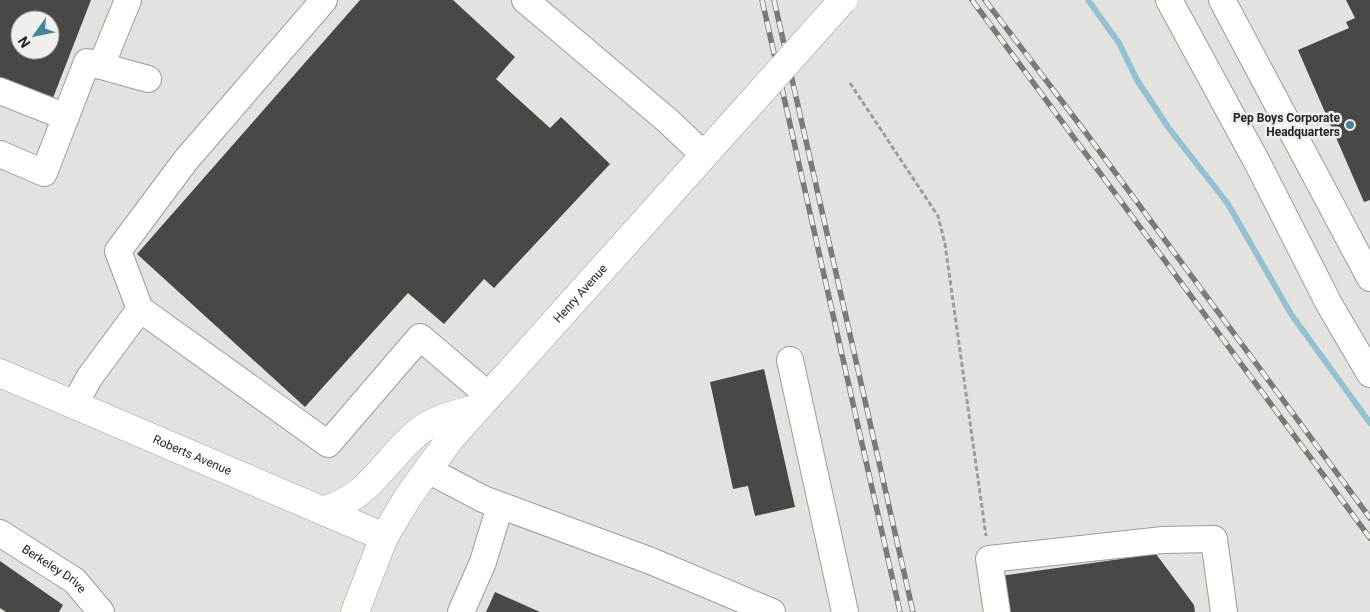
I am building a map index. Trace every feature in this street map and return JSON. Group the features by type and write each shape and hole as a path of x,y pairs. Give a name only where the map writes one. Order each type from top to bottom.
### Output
{"main road":[{"name":"Henry Avenue","path":"354,612 384,536 450,439 482,401 843,0"},
{"name":"Roberts Avenue","path":"0,373 384,536"},
{"path":"324,510 342,504 356,496 418,432 432,423 482,401"}],"street":[{"path":"101,66 128,0"},
{"path":"324,0 186,160 118,251 140,309 328,444 420,337 482,401"},
{"path":"524,0 668,121 704,155"},
{"path":"1169,0 1258,164 1329,304 1370,374"},
{"path":"1222,0 1370,278"},
{"path":"0,154 44,173 87,62 148,79"},
{"path":"0,91 66,117"},
{"path":"76,404 89,378 140,309"},
{"path":"790,360 845,612"},
{"path":"428,470 483,499 651,561 772,612"},
{"path":"460,612 483,562 500,506"},
{"name":"Berkeley Drive","path":"0,533 75,581 101,612"},
{"path":"997,612 989,559 1163,540 1214,539 1224,612"}],"path":[{"path":"850,83 938,216 945,244 989,559"}],"building":[{"path":"0,0 91,0 53,98 0,77"},
{"path":"360,0 453,0 515,57 496,79 550,128 561,117 610,164 494,288 484,279 444,324 408,293 305,407 137,254"},
{"name":"Pep Boys Corporate Headquarters","path":"1346,0 1370,0 1370,200 1364,202 1298,50 1349,28 1346,22 1355,18"},
{"path":"764,369 795,507 755,516 748,486 733,489 710,382"},
{"path":"1156,554 1194,605 1195,612 1005,612 1000,576"},
{"path":"0,561 63,605 59,612 6,612 0,608"},
{"path":"495,592 540,612 486,612"}],"waterway":[{"path":"1088,0 1119,43 1137,80 1168,127 1228,204 1291,314 1370,423"}],"railway":[{"path":"762,0 900,612"},
{"path":"774,0 913,612"},
{"path":"972,0 1370,538"},
{"path":"985,0 1086,133 1370,518"}],"place":[{"name":"Pep Boys Corporate Headquarters","path":"1350,125"}]}
